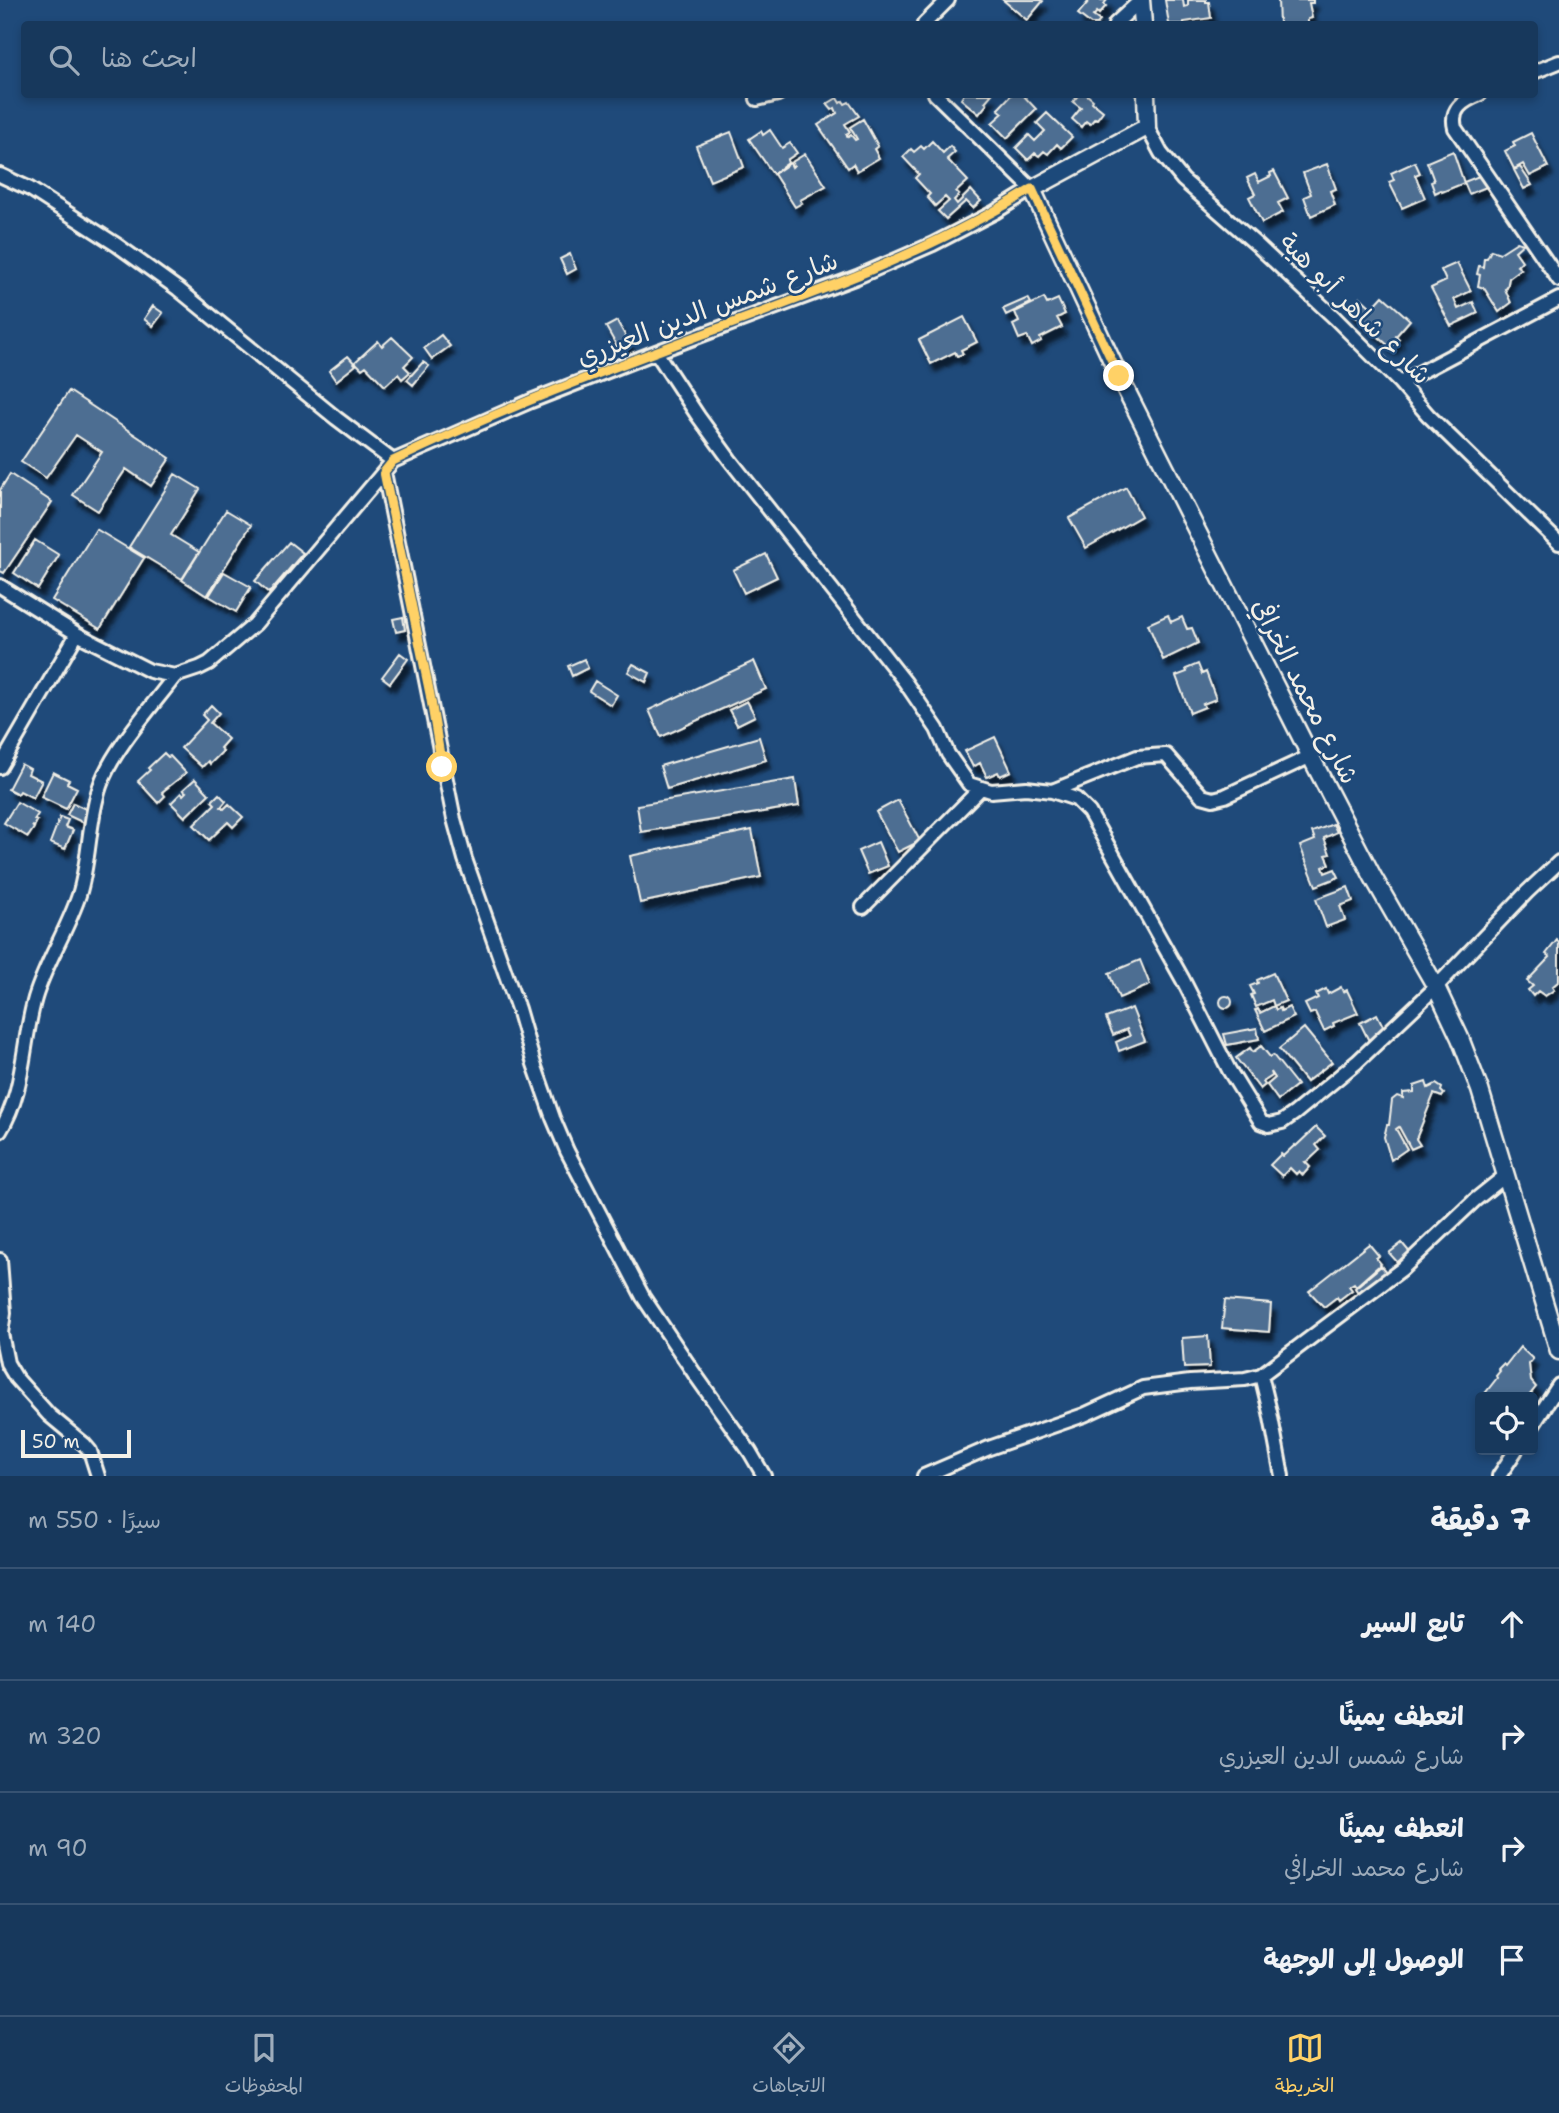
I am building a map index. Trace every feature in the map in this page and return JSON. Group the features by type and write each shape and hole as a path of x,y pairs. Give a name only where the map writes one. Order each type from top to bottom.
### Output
{"street":[{"path":"927,21 948,0"},
{"path":"1118,21 1141,0"},
{"path":"1141,0 1143,21"},
{"path":"1538,71 1559,62"},
{"path":"757,99 761,98"},
{"name":"شارع محمد الخرافي","path":"939,98 1032,189 1119,376 1311,756 1373,877 1436,986 1480,1090 1559,1351"},
{"name":"شارع شاهر أبو هية","path":"1146,98 1147,127 1161,153 1183,180 1286,272 1401,383 1428,415 1559,543"},
{"path":"1471,98 1457,108 1454,115 1455,128 1559,280"},
{"name":"شارع شمس الدين العيزري","path":"175,676 209,663 256,624 393,461 531,401 857,277 933,244 1147,127"},
{"path":"0,174 30,189 117,245 178,289 393,461"},
{"path":"1401,383 1559,299"},
{"path":"656,352 730,460 905,682 937,729 948,754 969,784 990,791 1026,788 1052,790 1076,799 1089,812 1184,979 1229,1070 1261,1122 1274,1125 1295,1113 1357,1062 1559,862"},
{"path":"384,472 454,819 465,859 553,1118 567,1151 643,1297 764,1476"},
{"path":"0,586 76,634 150,671 175,676"},
{"path":"0,767 76,634"},
{"path":"0,1131 18,1091 35,1001 48,962 71,915 85,876 100,786 109,765 175,676"},
{"path":"1052,790 1137,757 1166,755 1202,796 1213,799 1311,756"},
{"path":"863,907 981,789"},
{"path":"924,1476 989,1448 1084,1415 1143,1388 1245,1379 1261,1375 1402,1269 1475,1200 1505,1176"},
{"path":"0,1260 3,1299 1,1333 6,1363 50,1415 90,1451 98,1476"},
{"path":"1261,1375 1282,1476"},
{"path":"1538,1417 1559,1384"},
{"path":"1499,1476 1513,1455"}],"building":[{"path":"1003,0 1041,0 1043,1 1027,20"},
{"path":"1107,0 1104,4 1106,6 1099,14 1097,12 1093,16 1100,21 1087,21 1078,14 1089,1"},
{"path":"1165,0 1183,0 1184,7 1188,6 1188,0 1209,2 1211,18 1168,21"},
{"path":"1278,0 1313,0 1313,3 1309,3 1312,18 1308,21 1279,21"},
{"path":"837,98 840,103 849,102 859,116 845,124 850,132 846,134 848,137 851,135 857,139 850,127 863,119 878,146 874,149 879,158 857,171 853,164 848,168 818,125 837,113 835,108 832,110 827,104"},
{"path":"962,98 988,98 979,114"},
{"path":"1008,98 1026,98 1036,109 1007,138 992,123 1003,113 998,109"},
{"path":"1076,98 1091,98 1103,111 1097,119 1090,124 1086,121 1081,127 1072,119 1081,108 1073,102"},
{"path":"1047,113 1072,137 1061,148 1057,144 1048,154 1044,151 1039,156 1035,153 1028,160 1016,148 1029,135 1035,141 1045,131 1037,123"},
{"path":"770,130 782,148 790,143 797,153 773,174 749,139 761,131 763,135"},
{"path":"731,132 744,167 710,181 696,146"},
{"path":"1531,133 1548,167 1530,176 1523,164 1514,169 1505,151 1515,146 1513,142"},
{"path":"932,141 943,153 950,146 955,152 947,159 968,181 956,192 959,195 954,200 957,204 971,190 981,201 973,208 966,201 946,219 938,211 949,201 945,197 935,206 927,197 930,194 915,178 919,174 903,157 911,149 914,152 921,146 924,149"},
{"path":"1453,151 1464,183 1435,193 1427,162"},
{"path":"805,154 826,186 800,200 802,203 795,207 774,174 790,163 792,167 792,162"},
{"path":"1415,162 1420,173 1415,175 1425,198 1402,208 1389,182 1394,180 1391,173"},
{"path":"1327,164 1336,189 1330,191 1335,205 1311,216 1304,197 1311,194 1303,173"},
{"path":"1520,167 1532,185 1524,189 1514,170"},
{"path":"1274,171 1288,198 1278,203 1283,212 1262,223 1249,197 1255,194 1247,178 1255,174 1259,182 1271,176 1270,173"},
{"path":"1484,174 1489,186 1469,194 1464,182"},
{"path":"1517,242 1523,244 1515,251 1522,261 1517,266 1521,269 1509,278 1505,289 1511,303 1499,312 1484,288 1478,286 1479,266 1483,267 1484,258 1487,258 1491,250 1500,253"},
{"path":"570,254 576,269 567,274 560,259"},
{"path":"1457,263 1471,291 1454,299 1458,309 1473,302 1478,313 1451,326 1431,288 1446,281 1441,270"},
{"path":"1383,296 1410,320 1396,336 1399,339 1391,348 1349,310 1360,297 1372,308"},
{"path":"1028,298 1031,303 1006,315 1003,309"},
{"path":"1044,298 1047,304 1058,299 1065,314 1057,318 1062,327 1040,338 1041,341 1032,346 1027,336 1019,339 1013,325 1019,322 1015,312"},
{"path":"153,306 163,313 153,326 144,319"},
{"path":"964,317 977,342 961,350 963,354 957,356 955,352 931,364 919,340"},
{"path":"617,321 630,344 619,350 606,327"},
{"path":"441,335 450,346 432,359 424,348"},
{"path":"392,337 413,357 404,366 410,372 402,379 398,374 385,386 366,366 362,369 355,362 378,341 382,346"},
{"path":"348,356 356,365 336,381 329,371"},
{"path":"423,362 429,366 413,385 407,380"},
{"path":"69,391 170,458 151,486 126,469 98,511 73,495 102,452 76,435 46,478 21,462"},
{"path":"10,474 52,502 4,573 0,571 0,490"},
{"path":"175,474 200,489 171,535 199,552 182,579 129,547"},
{"path":"1126,487 1141,516 1086,548 1069,518"},
{"path":"226,510 251,525 207,596 182,580"},
{"path":"96,529 144,558 100,629 52,600"},
{"path":"35,540 59,555 38,589 14,573"},
{"path":"289,542 303,553 269,593 255,581"},
{"path":"766,554 777,577 744,593 733,570"},
{"path":"224,572 251,587 236,612 209,596"},
{"path":"1168,615 1171,622 1182,617 1187,629 1192,628 1198,643 1163,660 1148,624"},
{"path":"403,617 405,630 396,632 393,619"},
{"path":"400,653 408,659 390,683 382,677"},
{"path":"584,659 588,668 572,676 568,666"},
{"path":"754,661 766,689 661,737 649,710"},
{"path":"633,664 650,673 646,682 628,672"},
{"path":"1198,664 1202,674 1206,672 1216,699 1190,713 1176,676"},
{"path":"595,681 617,695 611,705 589,691"},
{"path":"747,701 755,716 737,725 729,710"},
{"path":"211,705 219,713 210,723 228,739 220,748 223,751 210,764 208,761 202,767 181,748 207,720 202,715"},
{"path":"759,737 766,760 667,789 660,766"},
{"path":"995,737 1011,771 1000,776 998,772 987,777 980,763 973,767 965,751"},
{"path":"164,753 186,773 162,792 165,796 158,803 138,781"},
{"path":"21,764 30,769 28,774 42,781 33,798 20,791 18,794 8,789"},
{"path":"53,772 69,780 67,783 77,788 66,809 41,797"},
{"path":"195,779 209,794 185,817 171,803 181,793 183,795 186,792 183,790"},
{"path":"795,779 799,806 641,832 637,805"},
{"path":"219,794 226,801 221,807 224,809 229,804 243,817 233,827 228,822 209,840 194,825 215,804 212,801"},
{"path":"898,800 920,841 898,852 876,812"},
{"path":"17,802 38,814 28,837 4,823"},
{"path":"73,803 90,811 84,823 67,815"},
{"path":"60,817 68,820 65,827 73,830 65,849 50,843"},
{"path":"1333,824 1337,832 1324,838 1330,854 1326,855 1330,864 1323,867 1325,873 1335,869 1339,877 1316,886 1300,846 1315,840 1312,832"},
{"path":"752,830 761,877 640,903 630,856"},
{"path":"878,842 888,866 868,874 858,851"},
{"path":"1348,887 1353,901 1340,906 1345,920 1326,927 1316,899"},
{"path":"1557,940 1559,981 1552,987 1554,990 1545,996 1538,991 1533,996 1528,990 1533,986 1527,981 1550,957 1546,954"},
{"path":"1140,960 1150,985 1119,998 1109,973"},
{"path":"1273,973 1286,1001 1274,1006 1272,1000 1256,1007 1250,986"},
{"path":"1341,987 1343,992 1347,990 1358,1013 1333,1023 1334,1026 1324,1031 1315,1012 1310,1014 1305,1004 1318,998 1316,994 1326,989 1328,994"},
{"path":"1221,997 1231,997 1231,1007 1221,1007"},
{"path":"1274,1006 1281,1011 1289,1007 1294,1017 1265,1031 1255,1010 1258,1009 1260,1013"},
{"path":"1132,1008 1145,1041 1119,1051 1116,1042 1130,1036 1127,1029 1113,1035 1106,1018"},
{"path":"1377,1014 1386,1032 1369,1041 1360,1023"},
{"path":"1257,1028 1259,1039 1227,1045 1224,1034"},
{"path":"1304,1028 1332,1062 1306,1082 1279,1049"},
{"path":"1261,1046 1270,1057 1273,1055 1297,1085 1278,1100 1267,1085 1275,1078 1271,1072 1272,1076 1263,1082 1265,1085 1260,1089 1236,1058 1250,1048 1253,1052"},
{"path":"1426,1082 1428,1088 1436,1084 1442,1088 1444,1094 1442,1097 1434,1094 1416,1139 1420,1145 1411,1149 1399,1127 1396,1129 1407,1149 1391,1160 1384,1137 1389,1125 1392,1100 1397,1096 1403,1098 1403,1093 1414,1092 1414,1086"},
{"path":"1316,1127 1325,1136 1316,1145 1320,1150 1305,1162 1310,1167 1303,1175 1299,1171 1296,1174 1290,1168 1282,1176 1270,1165 1281,1154 1283,1156 1296,1146"},
{"path":"1402,1243 1412,1255 1400,1265 1389,1253"},
{"path":"1369,1244 1379,1256 1376,1258 1381,1264 1356,1286 1354,1283 1349,1286 1352,1290 1339,1300 1337,1297 1324,1307 1309,1291"},
{"path":"1381,1266 1387,1273 1373,1283 1368,1292 1365,1289 1359,1294 1355,1288"},
{"path":"1225,1300 1271,1304 1269,1332 1222,1328"},
{"path":"1208,1336 1210,1367 1184,1368 1182,1338"},
{"path":"1520,1347 1533,1359 1529,1364 1531,1381 1536,1387 1532,1392 1486,1392 1497,1378 1500,1371 1498,1369 1503,1364 1505,1366"}],"route":[{"path":"442,767 430,694 384,472 393,461 531,401 857,277 933,244 995,212 1032,189 1119,376"}]}
